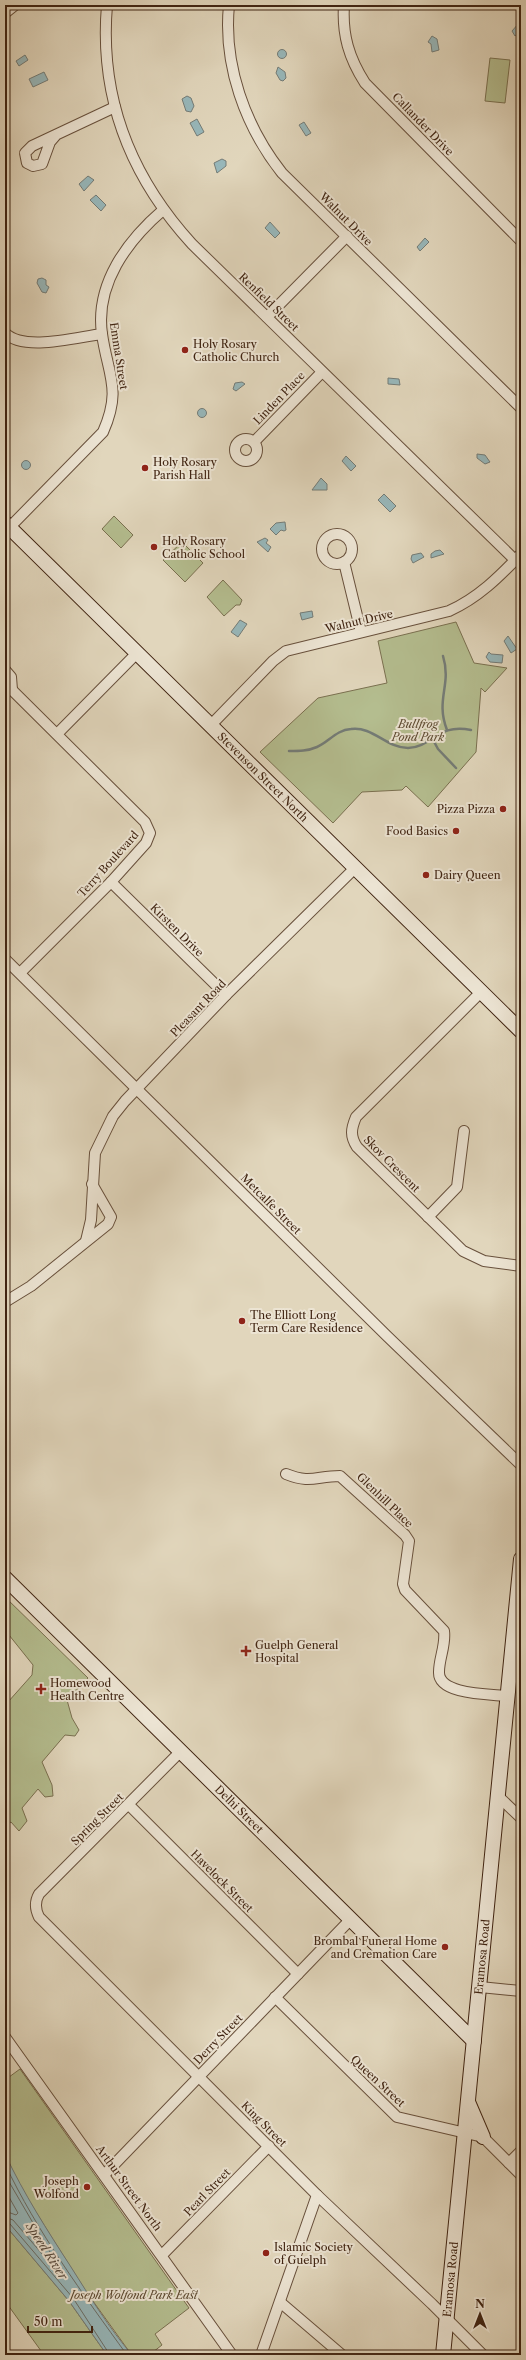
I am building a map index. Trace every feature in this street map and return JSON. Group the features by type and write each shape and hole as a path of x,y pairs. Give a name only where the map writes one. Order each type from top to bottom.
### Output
{"main road":[{"name":"Stevenson Street North","path":"6,528 138,652 354,869 480,993 521,1031"},
{"name":"Eramosa Road","path":"443,2355 467,2100 480,1987 507,1696 517,1640 521,1559"},
{"name":"Delhi Street","path":"5,1578 474,2041"},
{"path":"467,2100 483,2137"}],"street":[{"path":"5,13 15,5"},
{"name":"Renfield Street","path":"107,5 107,56 115,107 135,163 163,210 192,244 322,372 518,557"},
{"name":"Walnut Drive","path":"229,5 230,49 234,75 242,100 257,136 282,173 521,408"},
{"name":"Callander Drive","path":"344,5 343,23 347,46 354,66 365,83 521,241"},
{"path":"56,135 115,107"},
{"name":"Emma Street","path":"6,528 103,432 112,411 114,398 113,382 102,334 102,315 105,296 118,262 128,244 163,210"},
{"path":"267,317 347,236"},
{"path":"5,333 18,341 31,343 102,334"},
{"name":"Linden Place","path":"254,442 322,372"},
{"name":"Walnut Drive","path":"211,725 273,661 286,651 361,632 439,615 462,605 494,582 518,557"},
{"path":"344,562 361,632"},
{"path":"57,734 138,652"},
{"name":"Terry Boulevard","path":"5,670 11,677 8,692 57,734 145,822 150,833 146,843 111,882 20,973"},
{"name":"Pleasant Road","path":"86,1241 91,1220 95,1153 113,1116 226,995 354,869"},
{"name":"Kirsten Drive","path":"111,882 226,995"},
{"name":"Metcalfe Street","path":"5,958 378,1327 521,1465"},
{"name":"Skov Crescent","path":"480,993 356,1117 351,1130 352,1140 357,1148 463,1252 477,1259 521,1266"},
{"path":"428,1217 457,1187 464,1131"},
{"path":"5,1302 31,1286 108,1224 111,1217 92,1184"},
{"name":"Glenhill Place","path":"286,1474 310,1481 340,1476 404,1534 409,1541 409,1547 403,1584 404,1590 444,1631 438,1673 443,1683 452,1689 507,1696"},
{"name":"Spring Street","path":"36,1906 39,1894 129,1806 180,1752"},
{"path":"498,1796 521,1818"},
{"name":"Havelock Street","path":"129,1806 298,1974"},
{"name":"King Street","path":"36,1906 39,1917 317,2195 483,2355"},
{"name":"Derry Street","path":"104,2175 350,1920"},
{"path":"480,1987 521,1991"},
{"name":"Queen Street","path":"275,1997 397,2117 464,2134 483,2137"},
{"name":"Arthur Street North","path":"5,2037 232,2355"},
{"path":"483,2137 521,2175"},
{"name":"Pearl Street","path":"162,2255 269,2146"},
{"path":"509,2163 521,2151"},
{"path":"261,2355 317,2195"},
{"path":"280,2302 342,2355"}],"green space":[{"path":"490,58 510,60 505,103 485,101"},
{"path":"114,516 133,535 121,548 102,529"},
{"path":"182,542 203,563 185,582 163,560"},
{"path":"223,580 242,600 240,605 236,605 224,616 207,597"},
{"name":"Bullfrog Pond Park","path":"456,622 474,663 507,668 485,692 481,688 476,752 428,807 406,786 402,790 362,792 333,823 260,752 318,698 387,683 378,641"},
{"name":"Homewood Health Centre","path":"5,1597 88,1678 67,1700 72,1718 79,1730 75,1736 65,1735 42,1762 52,1785 53,1796 45,1797 38,1789 22,1808 27,1821 19,1831 11,1822 5,1826 5,1698 8,1702 32,1675 33,1665 5,1630"},
{"name":"Joseph Wolfond Park East","path":"20,2069 189,2308 155,2334 162,2345 153,2352 155,2355 131,2354 85,2290 20,2186 5,2154 5,2080"},
{"path":"5,2225 69,2301 107,2355 44,2355 5,2301"}],"water":[{"path":"519,23 521,23 521,31 515,36 512,31"},
{"path":"432,36 437,39 439,50 432,52 431,44 428,42"},
{"path":"282,49 287,54 282,59 277,54"},
{"path":"25,55 28,60 19,66 16,61"},
{"path":"278,67 285,72 286,78 283,81 280,80 276,73"},
{"path":"44,72 48,80 33,87 29,79"},
{"path":"187,96 191,98 194,106 191,112 186,111 182,99"},
{"path":"197,119 204,132 197,136 190,123"},
{"path":"304,122 311,133 306,136 299,125"},
{"path":"222,159 226,161 226,166 217,173 214,163"},
{"path":"88,176 94,180 84,191 79,184"},
{"path":"96,195 106,205 101,211 90,200"},
{"path":"270,222 280,233 275,238 265,228"},
{"path":"425,238 429,242 420,251 417,247"},
{"path":"42,278 46,280 46,285 49,287 46,293 42,292 37,283 38,279"},
{"path":"388,378 399,379 400,385 388,384"},
{"path":"242,382 245,384 236,391 233,389 235,383"},
{"path":"202,408 207,413 202,418 197,413"},
{"path":"477,454 485,455 490,462 485,464 477,458"},
{"path":"346,456 356,466 351,471 342,461"},
{"path":"26,460 31,465 26,470 21,465"},
{"path":"321,478 327,484 327,490 312,490"},
{"path":"384,494 396,506 390,512 378,500"},
{"path":"285,522 286,530 281,530 276,535 270,529 276,523"},
{"path":"265,538 268,540 266,543 271,547 268,552 257,542"},
{"path":"440,550 444,554 431,558 431,554"},
{"path":"421,553 424,557 413,563 411,559 412,555"},
{"path":"312,611 313,617 302,620 300,613"},
{"path":"240,620 247,624 238,637 231,632"},
{"path":"508,636 517,649 511,653 504,641"},
{"path":"489,652 491,654 503,655 502,663 490,662 486,657"},
{"name":"Speed River","path":"5,2154 28,2198 53,2239 100,2312 132,2355 107,2355 69,2301 5,2225"}],"waterway":[{"path":"443,656 446,675 443,709 447,730"},
{"path":"289,751 314,748 337,734 351,729 366,731 393,745 408,748 424,744 443,732 460,729 471,730"},
{"path":"432,738 438,749 456,768"}],"place":[{"name":"Holy Rosary Catholic Church","path":"185,350"},
{"name":"Holy Rosary Parish Hall","path":"145,468"},
{"name":"Holy Rosary Catholic School","path":"154,547"},
{"name":"Pizza Pizza","path":"503,809"},
{"name":"Food Basics","path":"456,831"},
{"name":"Dairy Queen","path":"426,875"},
{"name":"The Elliott Long Term Care Residence","path":"242,1321"},
{"name":"Guelph General Hospital","path":"246,1651"},
{"name":"Homewood Health Centre","path":"41,1689"},
{"name":"Brombal Funeral Home and Cremation Care","path":"445,1947"},
{"name":"Joseph Wolfond","path":"87,2187"},
{"name":"Islamic Society of Guelph","path":"266,2253"}]}
